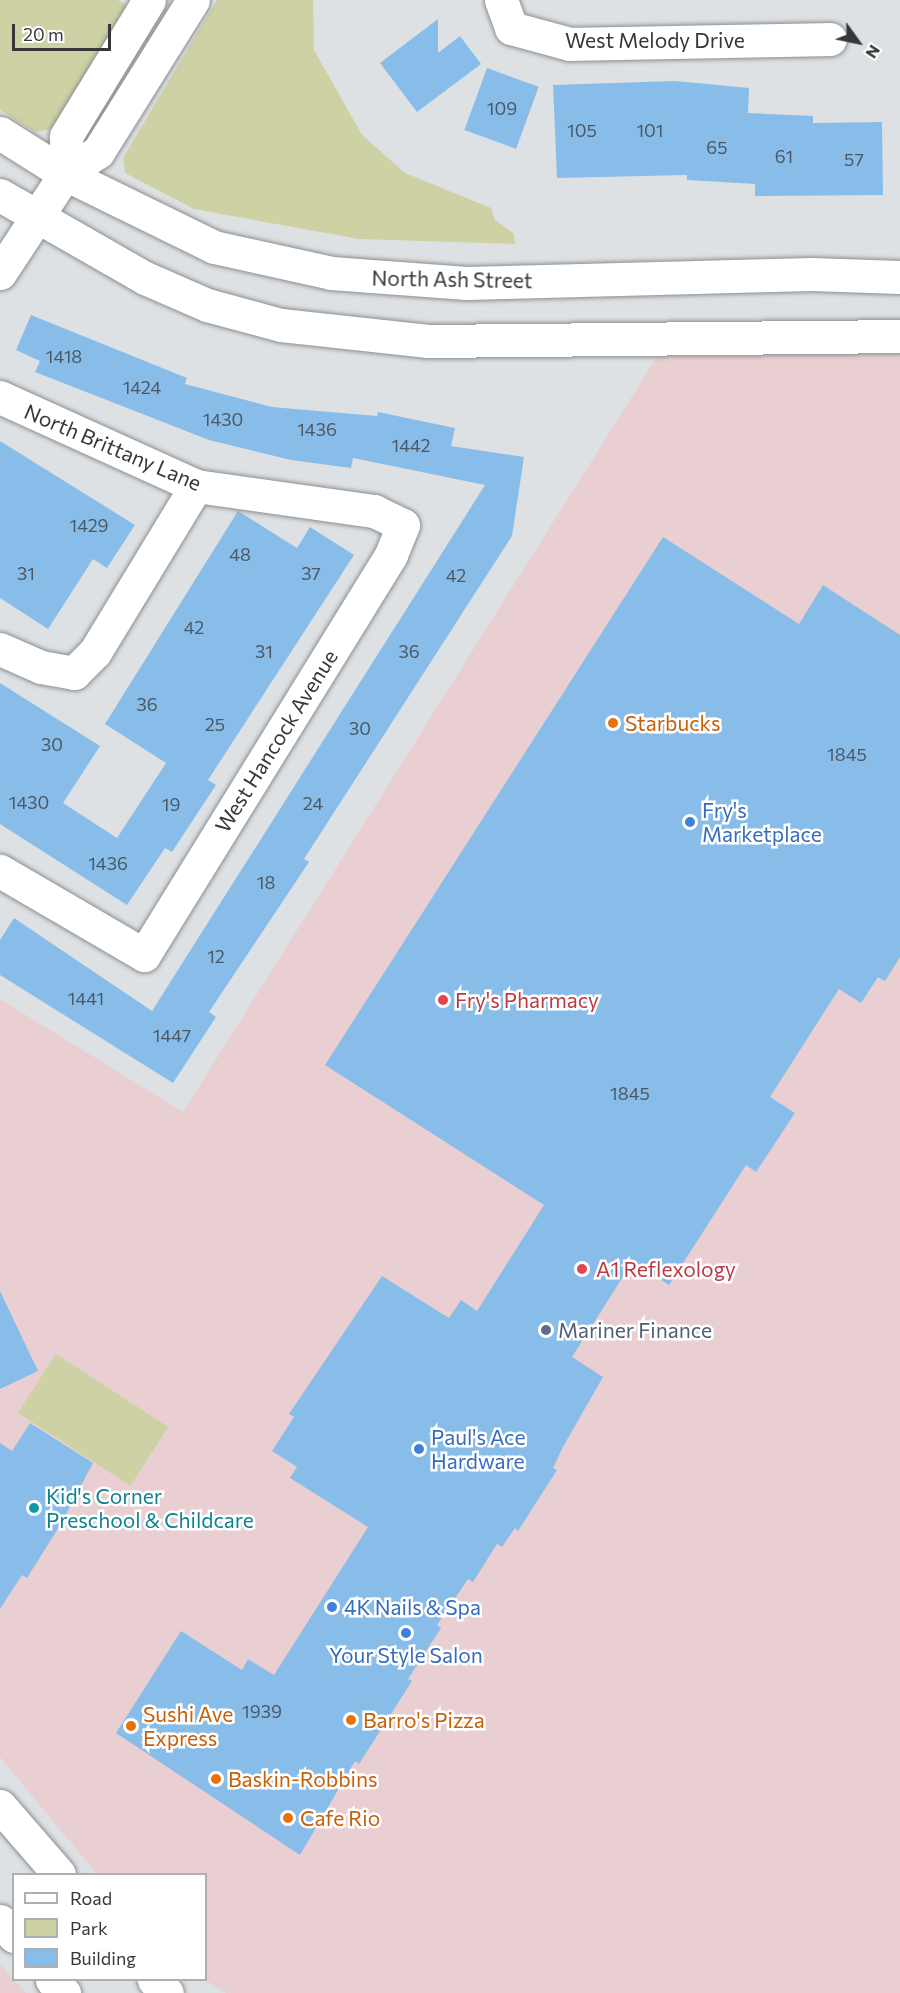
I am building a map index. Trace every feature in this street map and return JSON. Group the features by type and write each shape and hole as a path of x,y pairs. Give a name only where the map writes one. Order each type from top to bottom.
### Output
{"street":[{"path":"65,174 66,136 150,0"},
{"path":"0,273 65,174 98,153 193,0"},
{"name":"West Melody Drive","path":"501,0 511,28 570,44 830,39"},
{"name":"North Ash Street","path":"0,133 65,174 213,247 260,260 377,279 467,283 812,274 900,277"},
{"path":"0,195 145,278 207,305 281,325 361,337 482,341 900,336"},
{"name":"North Brittany Lane","path":"0,397 196,486 374,511 403,525"},
{"path":"0,649 41,667 74,673 95,652 196,486"},
{"name":"West Hancock Avenue","path":"0,871 144,955 391,555 403,525"},
{"path":"0,1806 57,1873"},
{"path":"0,1921 12,1934"},
{"path":"53,1981 64,1993"},
{"path":"155,1981 167,1993"}],"shaded area":[{"path":"811,348 900,350 900,1993 226,1993 207,1981 207,1873 96,1873 0,1757 0,999 183,1112 658,355"},
{"path":"0,1964 12,1978 12,1981 15,1981 26,1993 0,1993"}],"green space":[{"path":"0,0 118,0 131,8 53,129 35,132 0,110"},
{"path":"217,0 313,0 314,50 362,135 405,173 491,208 495,220 514,234 515,244 359,239 194,209 125,173 123,158"},
{"path":"56,1354 168,1427 130,1486 18,1413"}],"building":[{"path":"438,19 438,53 460,36 481,64 417,112 380,63"},
{"path":"487,68 539,87 516,149 464,130"},
{"path":"675,81 749,88 748,113 813,116 813,123 882,122 883,195 755,196 755,184 687,180 687,175 557,178 553,85"},
{"path":"31,315 187,378 185,384 272,407 377,416 378,412 455,428 451,446 524,457 512,536 304,859 309,862 209,1012 216,1017 173,1083 0,975 0,940 14,918 152,1011 485,485 353,458 351,468 291,460 209,440 35,372 40,361 16,350"},
{"path":"0,441 135,525 107,568 93,559 48,629 0,598"},
{"path":"238,511 297,548 310,527 354,555 208,780 216,785 172,852 165,848 127,905 0,824 0,683 100,746 63,803 117,838 166,763 105,724"},
{"name":"Fry's Marketplace","path":"663,537 799,624 823,585 900,635 900,957 885,981 878,977 861,1003 839,989 770,1097 795,1113 756,1172 746,1165 669,1285 633,1261 572,1357 603,1377 564,1445 553,1468 557,1470 518,1531 515,1528 502,1547 497,1544 473,1582 468,1579 437,1625 441,1628 408,1679 412,1681 359,1764 355,1761 300,1855 116,1733 181,1631 242,1670 248,1659 274,1675 368,1527 290,1478 297,1467 272,1451 294,1417 289,1414 382,1276 449,1318 461,1300 477,1311 544,1205 325,1065"},
{"path":"0,1291 38,1371 0,1389"},
{"name":"Kid's Corner Preschool & Childcare","path":"30,1423 93,1463 59,1527 27,1578 22,1575 0,1609 0,1443 12,1451"}],"place":[{"name":"Starbucks","path":"613,723"},
{"name":"Fry's Marketplace","path":"690,822"},
{"name":"Fry's Pharmacy","path":"443,1000"},
{"name":"A1 Reflexology","path":"582,1269"},
{"name":"Mariner Finance","path":"546,1330"},
{"name":"Paul's Ace Hardware","path":"419,1449"},
{"name":"Kid's Corner Preschool & Childcare","path":"34,1508"},
{"name":"4K Nails & Spa","path":"332,1607"},
{"name":"Your Style Salon","path":"406,1633"},
{"name":"Barro's Pizza","path":"351,1720"},
{"name":"Sushi Ave Express","path":"131,1726"},
{"name":"Baskin-Robbins","path":"216,1779"},
{"name":"Cafe Rio","path":"288,1818"}]}
